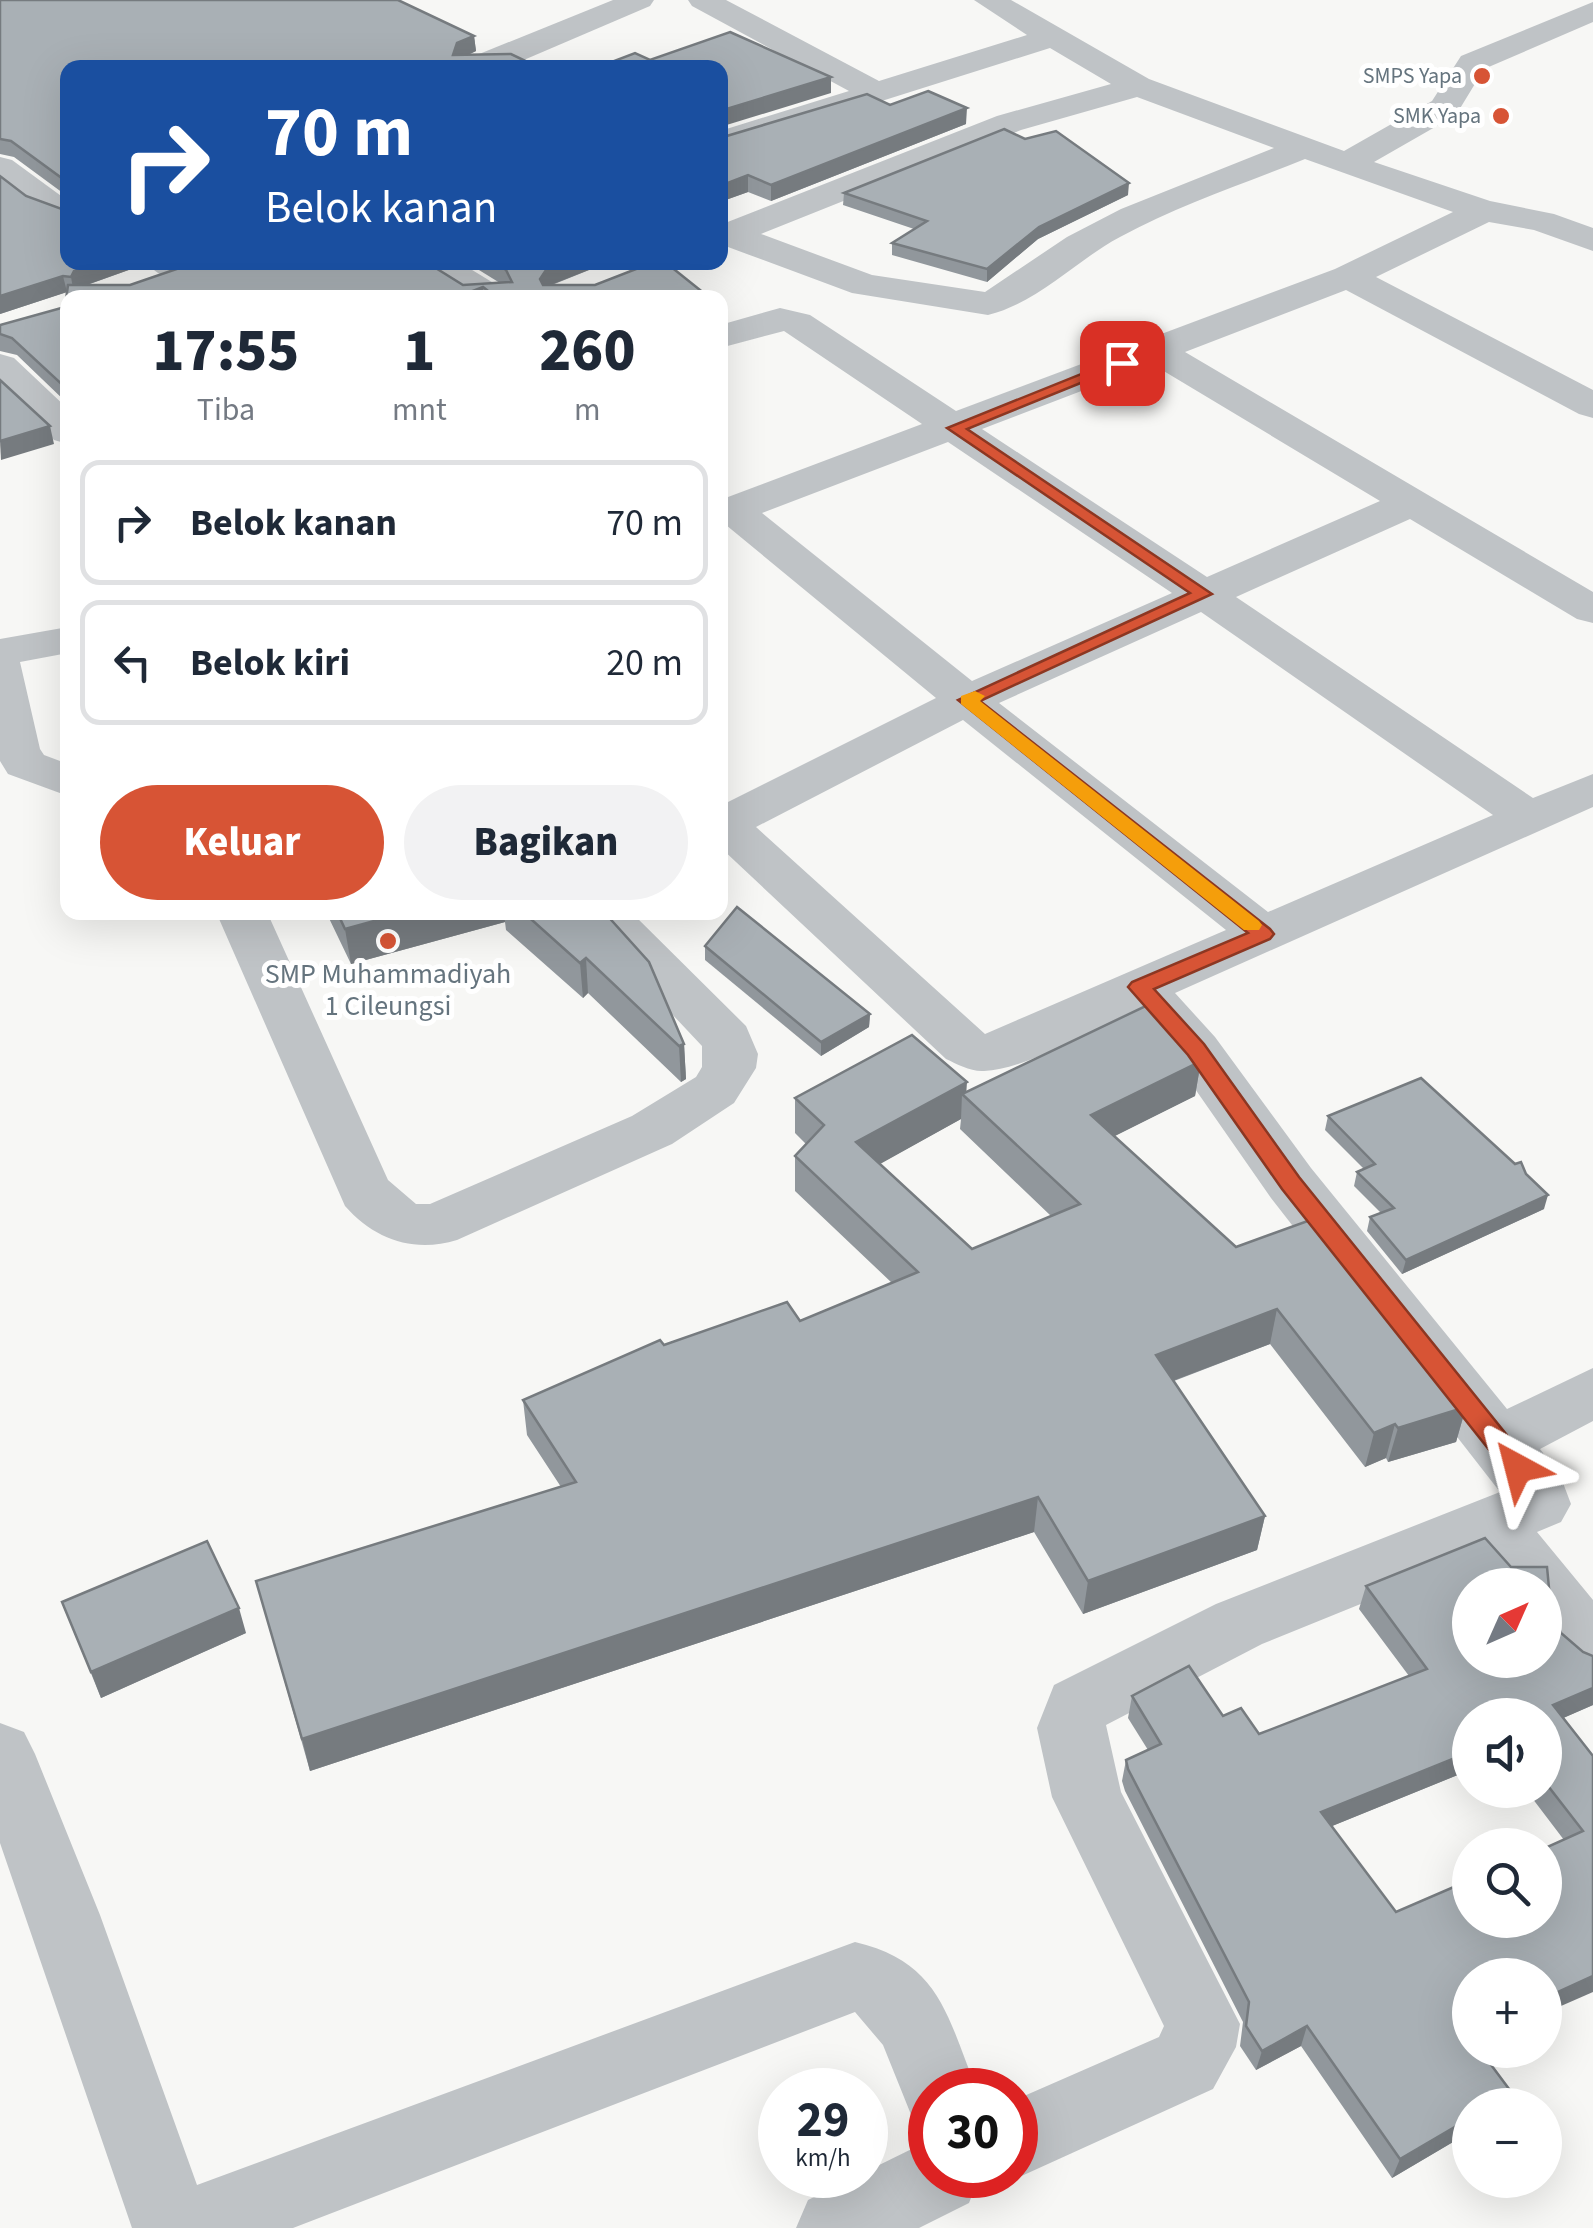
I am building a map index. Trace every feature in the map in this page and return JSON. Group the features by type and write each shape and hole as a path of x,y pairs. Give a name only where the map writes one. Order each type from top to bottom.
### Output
{"street":[{"path":"495,60 639,0"},
{"path":"703,0 872,91"},
{"path":"989,0 1138,86 1302,150 1484,211 1542,221 1593,240"},
{"path":"1345,164 1444,108 1472,63 1593,11"},
{"path":"728,139 1050,38"},
{"path":"728,234 1008,123 1138,86"},
{"path":"728,237 865,286 988,304 1004,300 1080,246 1136,216 1302,150"},
{"path":"0,167 59,203"},
{"path":"728,512 1348,277 1484,211"},
{"path":"445,270 479,290"},
{"path":"1348,277 1541,375 1593,406"},
{"path":"728,334 774,320 791,320 1203,594 1529,818"},
{"path":"1156,350 1593,610"},
{"path":"0,366 60,424"},
{"path":"728,819 967,700 1412,502"},
{"path":"728,513 1263,934"},
{"path":"0,652 60,641"},
{"path":"0,665 17,750 25,764 60,779"},
{"path":"728,828 965,1046 980,1053 1001,1048 1593,789"},
{"path":"244,920 365,1190 382,1212 420,1227 437,1225 652,1130 715,1090 724,1080 731,1054 727,1039 609,920"},
{"path":"1038,2130 1186,2062 1198,2047 1202,2024 1087,1796 1071,1728 1078,1706 1240,1624 1539,1504 1540,1499 1291,1183 1196,1050 1139,987"},
{"path":"1498,1442 1593,1392"},
{"path":"1491,1523 1528,1568"},
{"path":"1562,1610 1593,1648"},
{"path":"0,1754 64,1916 172,2228"},
{"path":"190,2228 855,1977 883,1983 900,2003 929,2068"},
{"path":"836,2228 908,2192"}],"building":[{"path":"0,0 398,0 474,36 457,43 453,55 511,54 523,60 60,60 60,177 11,141 0,139"},
{"path":"730,32 831,77 728,109 728,60 650,60"},
{"path":"635,53 650,60 617,60"},
{"path":"928,91 967,108 771,185 748,175 728,183 728,136 867,94 890,105"},
{"path":"1004,129 1025,139 1056,131 1129,183 1039,227 987,269 892,243 927,221 844,193"},
{"path":"0,176 26,196 60,208 60,270 77,270 71,277 63,276 0,296"},
{"path":"174,270 439,270 463,285 512,282 506,270 546,270 540,279 543,285 595,285 633,270 675,270 700,290 483,287 67,290 68,285 130,285"},
{"path":"60,308 60,383 12,338 0,334 0,325"},
{"path":"0,380 50,426 0,441"},
{"path":"737,907 870,1014 821,1042 705,946"},
{"path":"341,920 378,920 345,929"},
{"path":"532,920 611,920 649,962 684,1044 679,1046 586,958 580,963"},
{"path":"1154,1002 1201,1061 1091,1115 1236,1247 1316,1218 1466,1407 1374,1433 1277,1309 1156,1355 1265,1516 1088,1581 1038,1497 302,1739 256,1581 576,1482 523,1400 660,1340 664,1345 787,1302 800,1321 918,1272 795,1156 824,1125 795,1098 912,1035 967,1082 856,1142 972,1249 1080,1204 962,1094"},
{"path":"1421,1078 1515,1164 1521,1162 1526,1174 1548,1195 1406,1260 1370,1217 1394,1208 1357,1172 1375,1164 1328,1116"},
{"path":"1485,1538 1511,1567 1547,1568 1452,1568 1452,1678 1562,1678 1562,1634 1593,1656 1593,1688 1562,1701 1562,1698 1452,1698 1452,1759 1321,1812 1396,1912 1452,1888 1452,1938 1562,1938 1562,1840 1583,1831 1562,1804 1562,1716 1593,1756 1593,1976 1562,1990 1562,1958 1452,1958 1452,2068 1493,2068 1508,2088 1452,2088 1452,2129 1400,2159 1307,2026 1262,2051 1246,2026 1249,2002 1126,1760 1161,1744 1132,1696 1189,1666 1223,1716 1241,1708 1259,1734 1427,1669 1366,1586"},
{"path":"207,1541 239,1608 91,1672 62,1602"}],"slow traffic":[{"path":"975,696 967,700 1252,925"}],"place":[{"name":"SMPS Yapa","path":"1482,76"},
{"name":"SMK Yapa","path":"1501,116"},
{"name":"SMP Muhammadiyah 1 Cileungsi","path":"388,941"}],"route":[{"path":"1122,363 955,428 1203,594 967,700 1263,934 1139,987 1196,1050 1291,1183 1518,1468"}]}
